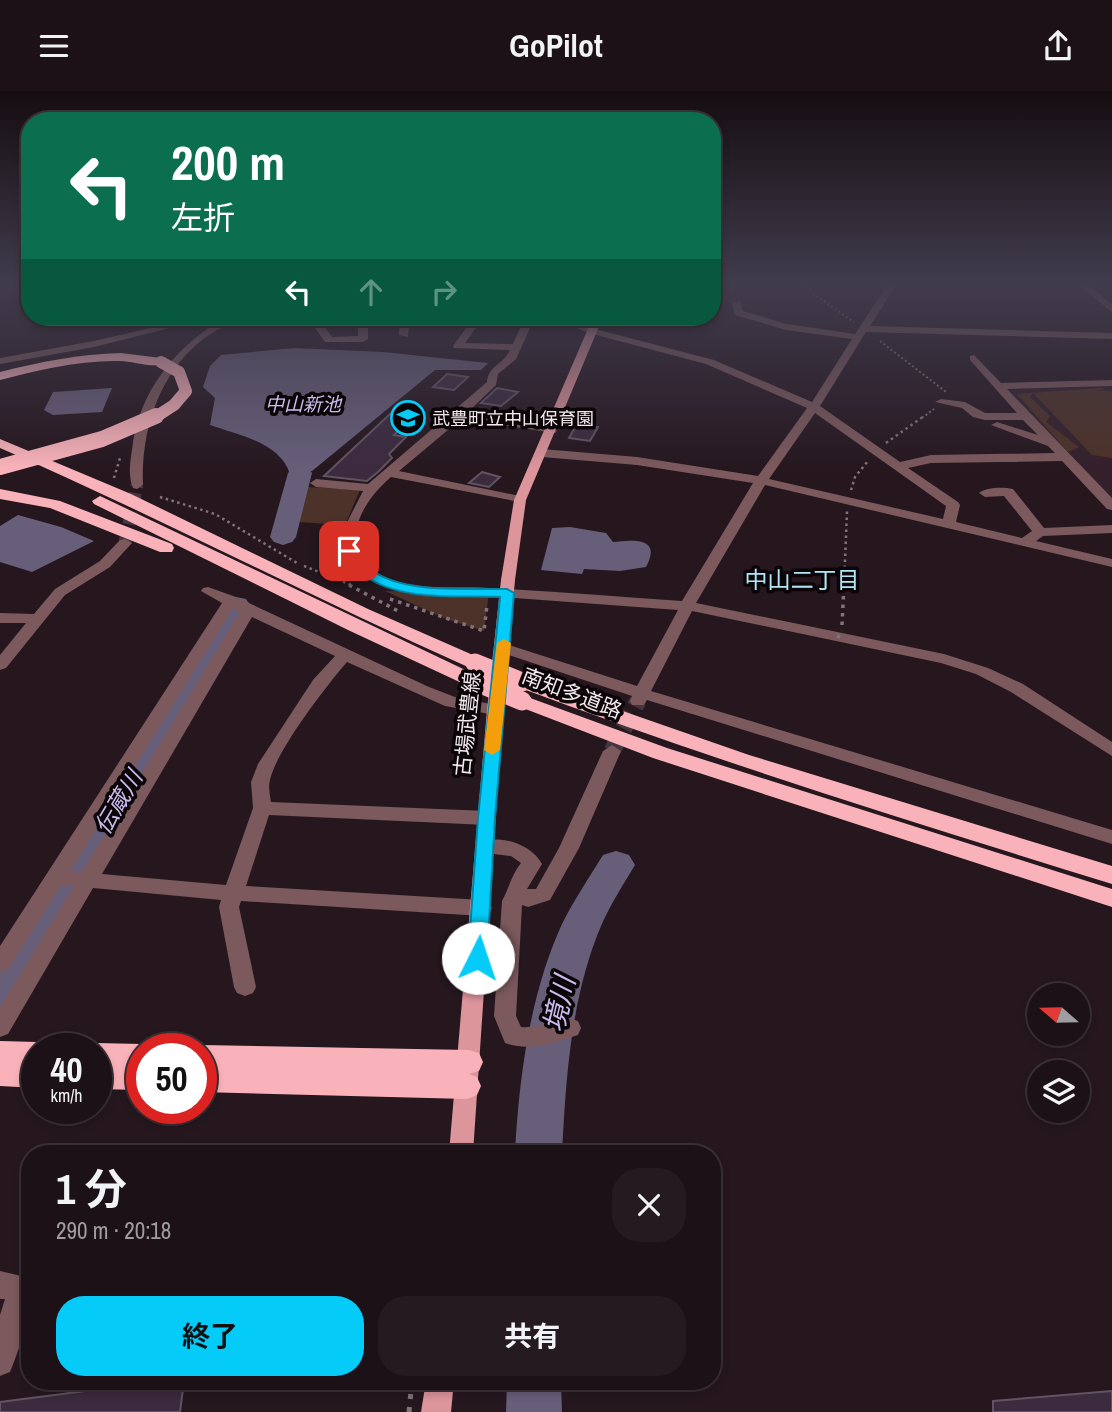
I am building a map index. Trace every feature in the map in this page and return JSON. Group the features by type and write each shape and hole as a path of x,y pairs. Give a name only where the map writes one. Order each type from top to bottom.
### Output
{"highway":[{"path":"0,376 55,363 130,357 182,372 186,391 171,408 139,425 0,467"},
{"path":"0,390 29,376 62,366 104,361 154,364 168,376 172,389 169,398 158,408 110,428 0,459"},
{"path":"0,429 196,523 227,546"},
{"name":"南知多道路","path":"0,443 126,497 362,613 474,672"},
{"name":"南知多道路","path":"0,459 117,509 324,612 522,692 660,753 1112,898"},
{"path":"0,493 54,504 324,612"},
{"name":"南知多道路","path":"522,692 611,716 819,786 1112,875"},
{"path":"0,1053 21,1054"},
{"path":"217,1058 468,1074"},
{"path":"0,1074 21,1075"},
{"path":"217,1079 468,1074"}],"main road":[{"name":"古場武豊線","path":"462,1145 482,908 495,710 520,500 586,346"},
{"path":"436,1412 439,1390"}],"street":[{"path":"0,361 85,346"},
{"path":"137,485 135,455 148,405 191,346"},
{"path":"458,346 517,347 512,357 493,373 492,383 371,488 347,536 349,551 368,573 393,585 418,590 507,593 687,606 912,652 982,671 1017,688 1112,750"},
{"path":"663,346 710,362 814,407 953,505 949,523"},
{"path":"640,696 687,606 763,481 852,346"},
{"path":"974,358 1112,506"},
{"path":"998,386 1105,385"},
{"path":"941,402 965,405 975,422 1026,416"},
{"path":"458,415 551,431"},
{"path":"997,425 1052,443"},
{"path":"542,453 648,463 763,481 1112,563"},
{"path":"899,466 931,459 1065,457"},
{"path":"388,473 520,500"},
{"path":"316,483 371,488"},
{"path":"985,493 1008,492 1040,532"},
{"path":"1025,542 1040,532 1112,529"},
{"path":"0,665 60,592 105,564 125,543"},
{"path":"208,591 423,691 451,702 495,710"},
{"path":"0,964 231,601"},
{"path":"0,1027 249,610"},
{"path":"0,618 37,619"},
{"path":"503,647 640,696 1112,837"},
{"path":"245,988 229,907 262,808 260,782 267,764 319,684 345,655"},
{"path":"519,895 528,899 538,898 548,889 612,751"},
{"path":"262,808 486,818"},
{"path":"485,848 512,849 529,859 532,864 518,882 519,895"},
{"path":"55,877 233,893 482,908"},
{"path":"519,895 512,901 505,1016 513,1036 534,1038 570,1028"},
{"path":"0,1285 21,1288"},
{"path":"0,1362 21,1291"}],"path":[{"path":"838,638 841,630 848,500 855,477 876,450 941,402 946,392 943,387 879,346"},
{"path":"114,480 121,456"},
{"path":"153,496 176,499 238,524 298,563 355,587 484,631 489,592"},
{"path":"355,587 402,613"},
{"path":"409,1412 411,1390"}],"shaded area":[{"path":"1112,386 1112,505 1003,390"},
{"path":"1102,388 1104,390 1090,391 1112,391 1112,458 1092,455 1033,393 1030,397 1050,416 1046,422 1079,447 1068,452 1017,394"},
{"path":"308,487 360,490 345,525 297,522"},
{"path":"385,591 489,592 484,631 446,619"}],"water":[{"name":"中山新池","path":"294,348 383,352 488,363 481,370 435,370 312,471 290,474 285,463 268,447 245,436 210,425 215,398 203,387 210,366 221,355"},
{"path":"112,388 102,412 53,415 44,410 53,392"},
{"path":"18,515 61,527 94,541 32,572 0,562 0,526"},
{"path":"570,527 606,533 613,542 643,542 651,550 646,567 620,571 584,569 582,574 541,570 552,528"}],"building":[{"path":"447,374 468,377 454,390 433,387"},
{"path":"497,388 518,392 501,406 481,403"},
{"path":"391,413 413,416 394,435 406,437 389,454 392,458 379,471 367,481 324,476"},
{"path":"577,424 598,427 590,441 569,438"},
{"path":"482,472 500,477 489,487 469,483"},
{"path":"93,1390 183,1390 180,1412 0,1412 0,1402"},
{"path":"1112,1391 1112,1412 993,1412 993,1401"}],"waterway":[{"name":"伝蔵川","path":"283,537 300,473"},
{"name":"伝蔵川","path":"0,998 236,605"},
{"name":"境川","path":"539,1145 546,1068 561,985 583,922 616,865"},
{"name":"境川","path":"534,1390 534,1412"}],"tunnel":[{"path":"125,543 137,485"},
{"path":"612,751 638,701"}],"slow traffic":[{"path":"492,750 504,643"}],"place":[{"name":"武豊町立中山保育園","path":"408,418"}],"district":[{"name":"中山二丁目","path":"802,579"}],"route":[{"path":"349,551 368,573 393,585 418,590 507,593 486,818 478,958"}]}
